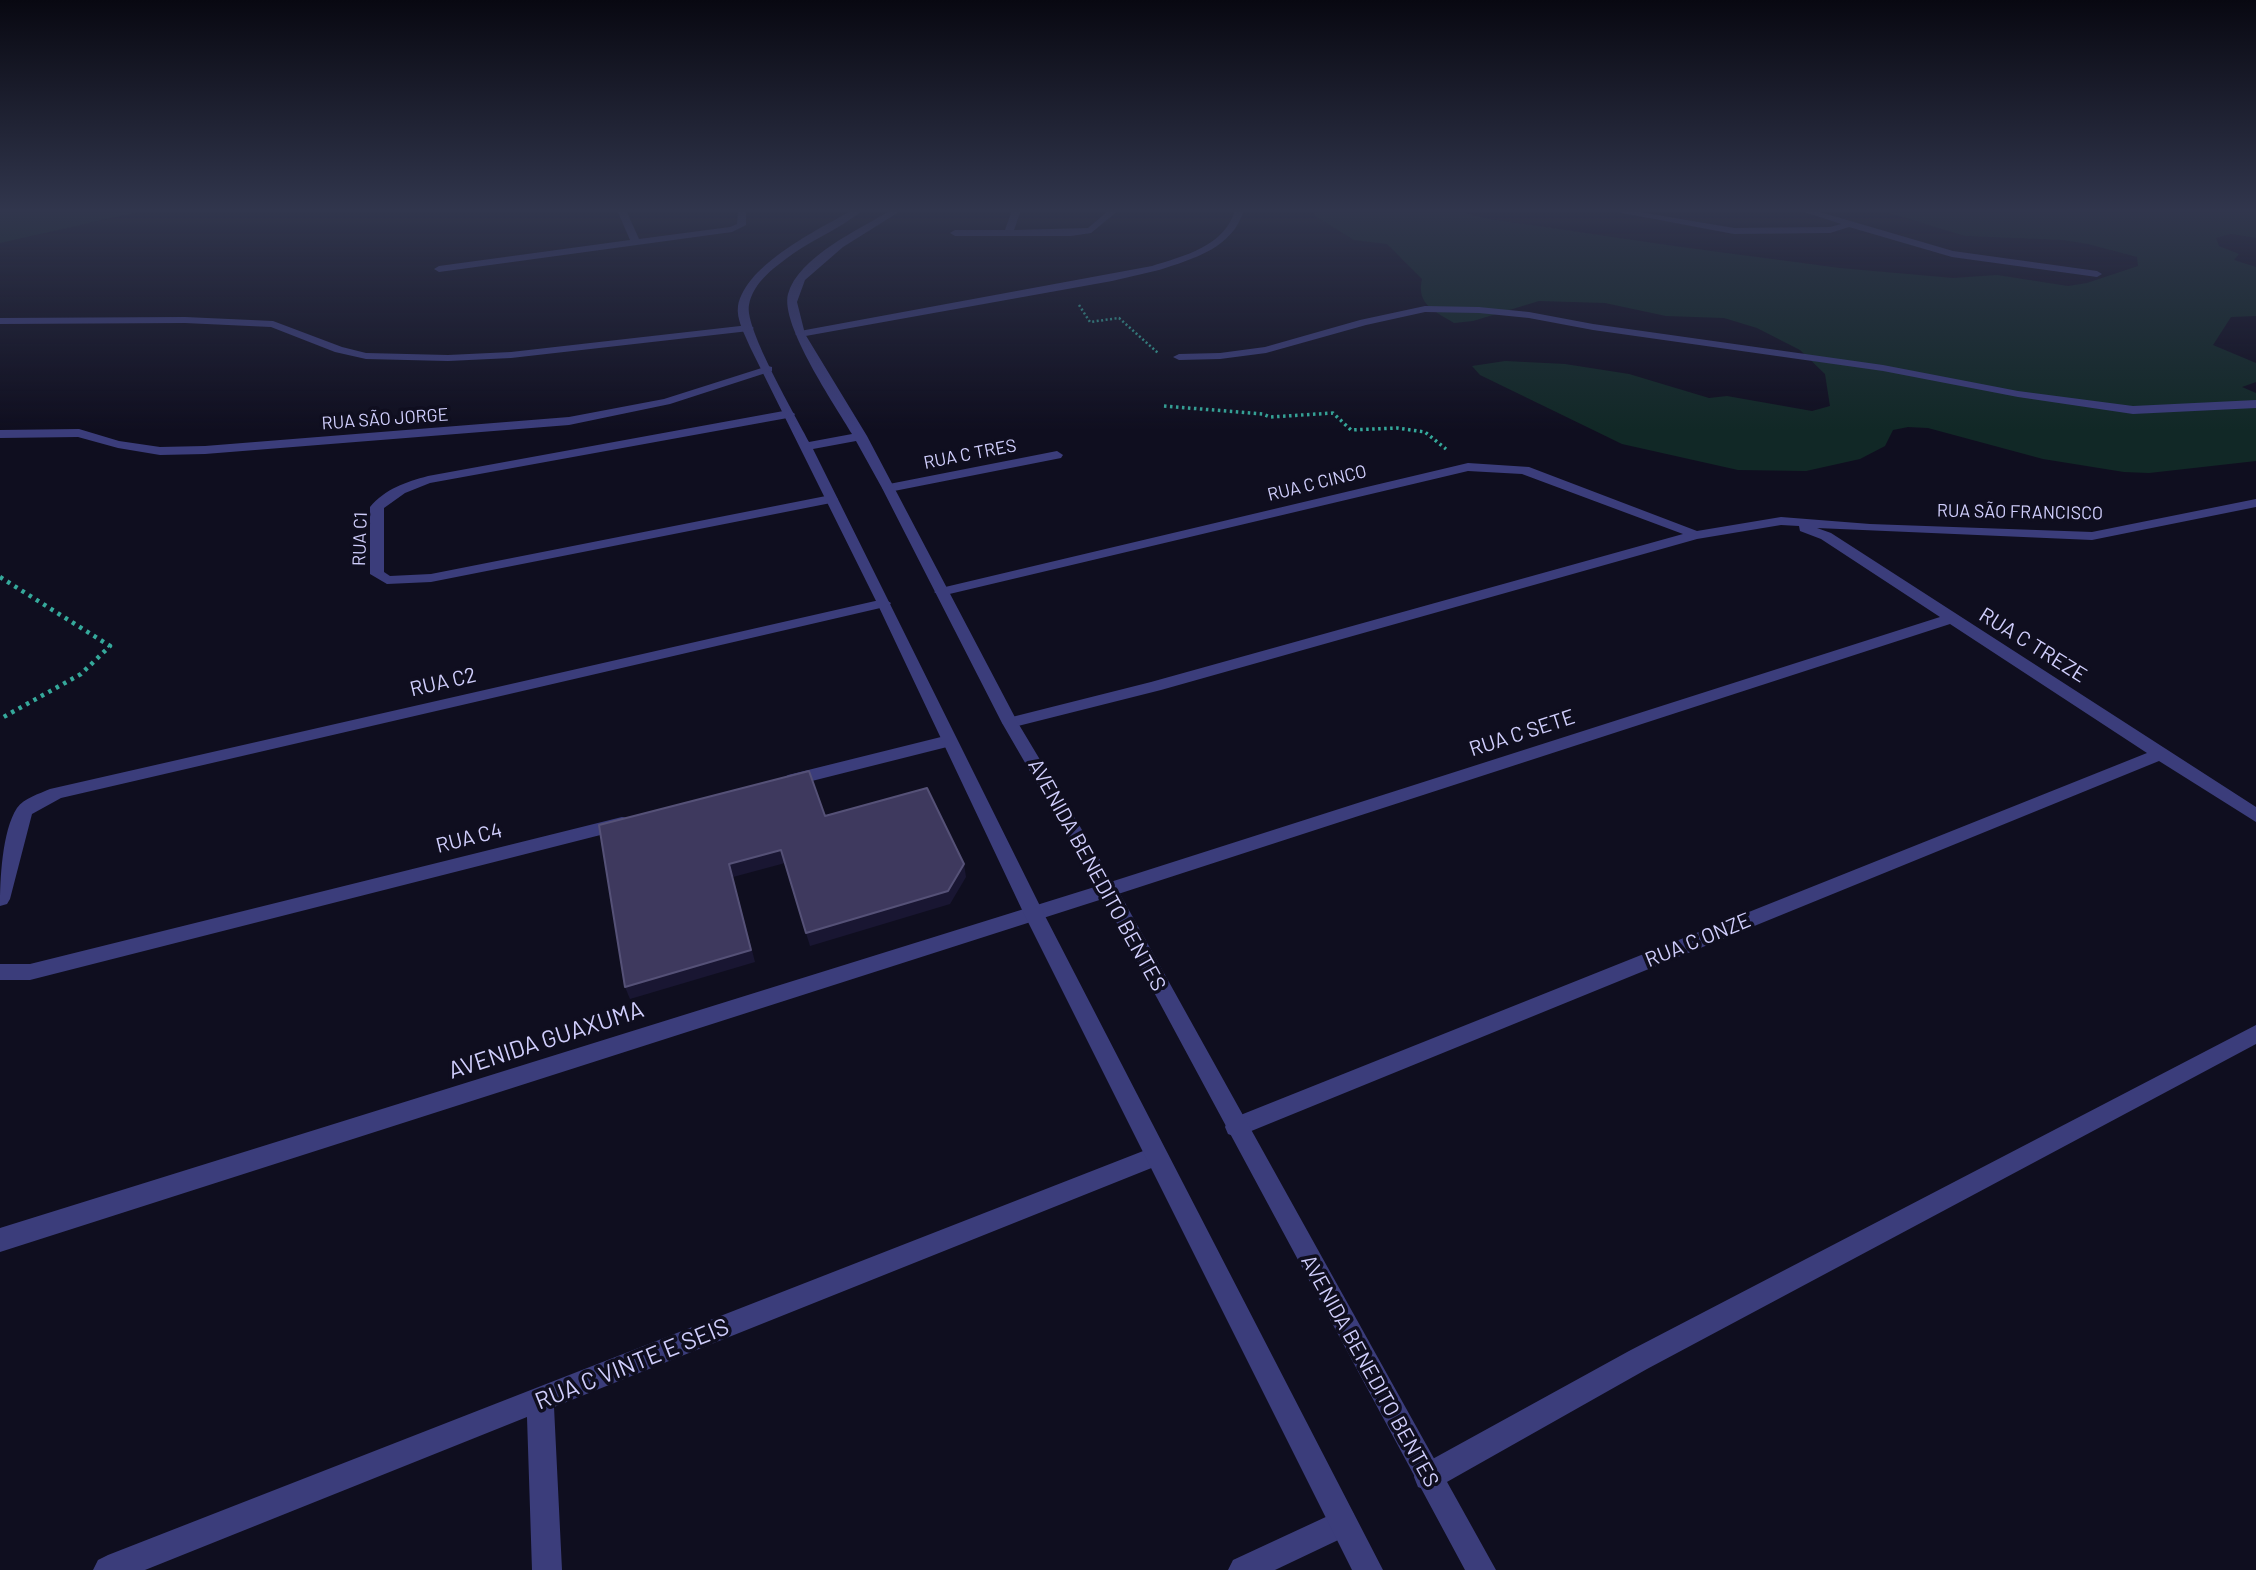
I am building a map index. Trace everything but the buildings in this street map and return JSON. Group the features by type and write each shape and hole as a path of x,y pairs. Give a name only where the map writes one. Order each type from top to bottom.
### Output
{"street":[{"path":"753,283 743,307 755,348 768,369 884,603 1034,914 1368,1570"},
{"name":"AVENIDA BENEDITO BENTES","path":"798,283 793,294 793,314 800,334 890,488 1010,723 1108,890 1481,1570"},
{"path":"800,334 876,323 1080,283"},
{"path":"1179,357 1220,356 1266,350 1364,322 1424,309 1452,310 1529,315 1593,327 1883,368 2018,394 2133,410 2256,404"},
{"path":"0,321 185,320 273,324 339,350 366,356 448,358 511,355 749,328"},
{"name":"RUA SÃO JORGE","path":"0,434 79,433 160,452 487,429 569,421 645,408 768,369"},
{"name":"RUA C1","path":"789,414 428,480 406,487 386,497 377,507 377,574 387,580 431,578 831,499"},
{"path":"805,447 861,436"},
{"name":"RUA C TRES","path":"890,488 1057,455"},
{"name":"RUA C CINCO","path":"941,592 1468,467 1524,470 1696,535"},
{"name":"RUA SÃO FRANCISCO","path":"1782,521 1870,528 2092,536 2256,503"},
{"path":"1010,723 1154,686 1696,535 1782,521"},
{"name":"RUA C TREZE","path":"1782,521 1826,536 2256,816"},
{"name":"RUA C2","path":"0,899 24,811 32,804 79,786 884,603"},
{"name":"RUA C SETE","path":"1108,890 1950,619"},
{"path":"774,785 949,741"},
{"name":"RUA C ONZE","path":"1236,1127 2162,753"},
{"name":"RUA C4","path":"0,972 30,972 639,819"},
{"name":"AVENIDA GUAXUMA","path":"0,1240 1108,890"},
{"path":"1428,1477 1638,1360 2256,1034"},
{"name":"RUA C VINTE E SEIS","path":"108,1570 1156,1156"},
{"path":"540,1401 547,1570"},
{"path":"1243,1570 1343,1523"}],"path":[{"path":"1060,287 1081,307 1090,322 1119,318 1163,356 1179,357"},
{"path":"1164,406 1263,414 1270,417 1333,413 1351,430 1397,428 1425,432 1468,467"},
{"path":"0,577 110,646 81,674 0,719"}],"green space":[{"path":"1422,283 2050,283 2068,286 2085,283 2256,283 2256,316 2231,317 2213,345 2256,363 2256,382 2242,387 2256,393 2256,461 2149,473 2124,472 2043,459 1928,428 1908,427 1893,430 1885,446 1860,459 1806,471 1738,470 1622,444 1480,375 1472,366 1505,361 1565,364 1629,374 1709,398 1727,396 1812,411 1830,406 1825,374 1800,350 1757,328 1724,318 1666,316 1605,303 1539,301 1473,321 1454,323 1434,311 1424,301"}]}
